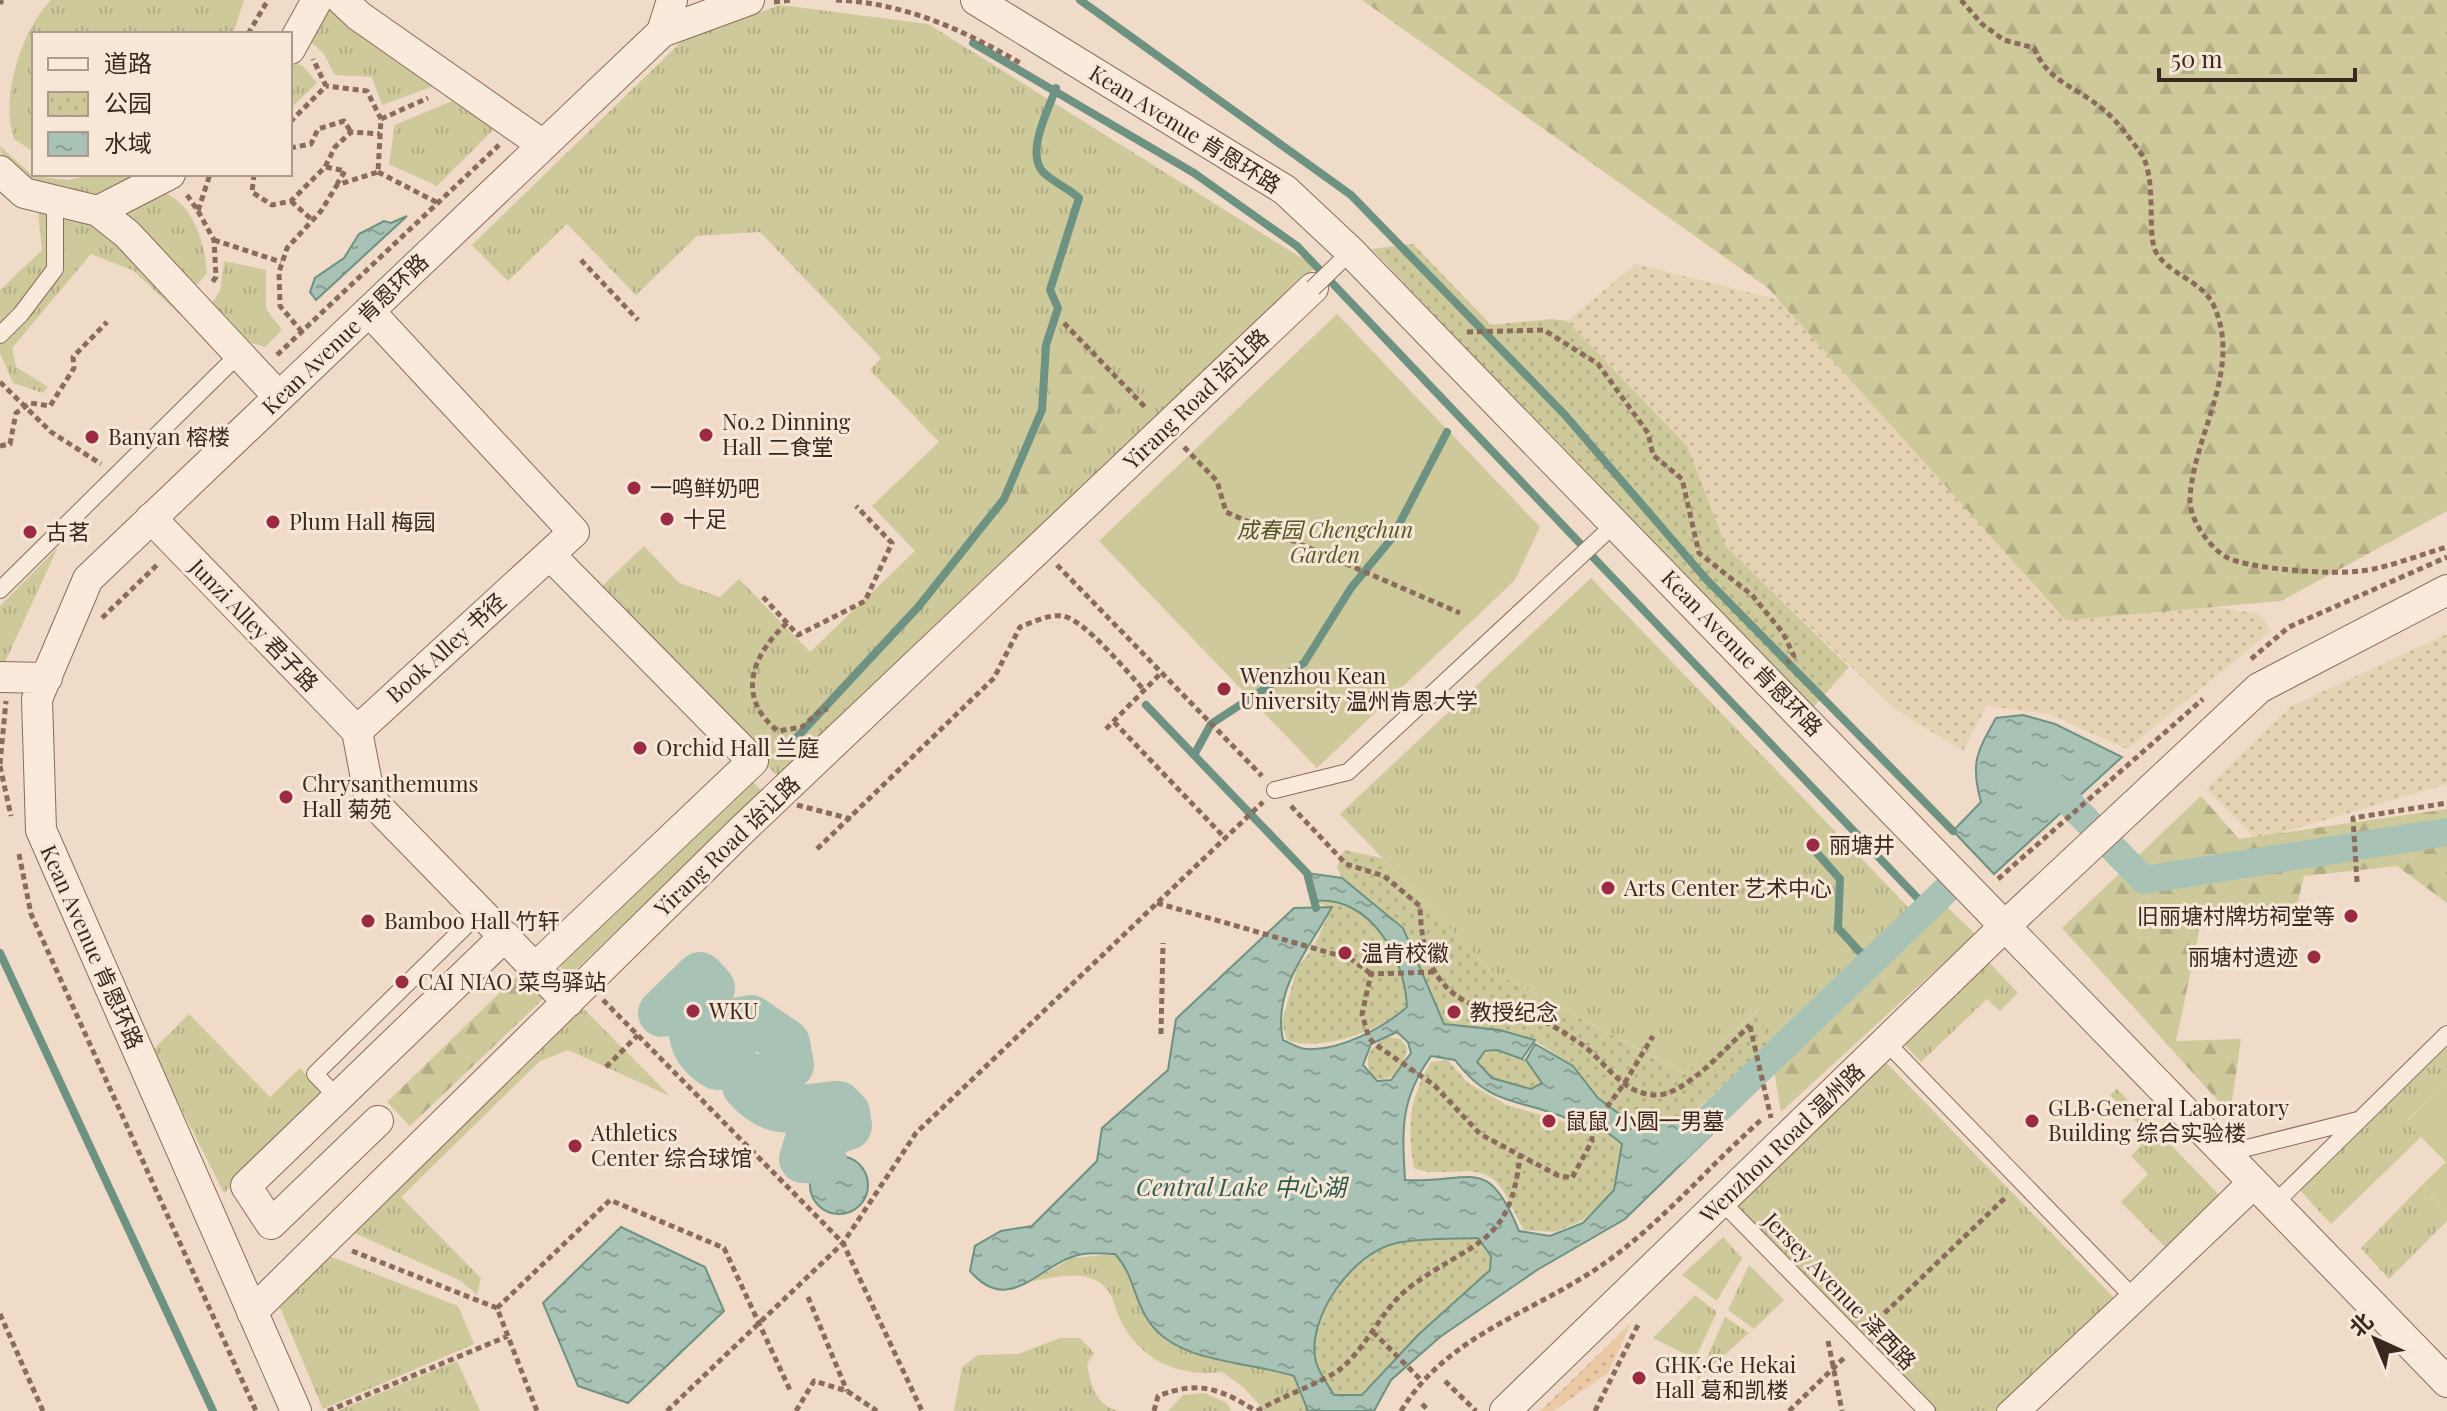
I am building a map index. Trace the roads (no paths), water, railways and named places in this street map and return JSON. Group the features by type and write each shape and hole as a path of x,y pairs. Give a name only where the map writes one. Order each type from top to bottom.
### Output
{"street":[{"path":"292,45 317,0"},
{"path":"662,32 672,0"},
{"name":"Kean Avenue 肯恩环路","path":"296,1411 41,830 37,699 88,579 662,32 749,0"},
{"name":"Kean Avenue 肯恩环路","path":"976,0 1285,190 1345,258 1605,533 2007,924 2447,1382"},
{"path":"357,5 457,85 543,145"},
{"path":"0,171 24,193 98,211 127,234 279,397"},
{"path":"98,211 166,176"},
{"name":"Yirang Road 诒让路","path":"252,1312 577,992 1313,288"},
{"name":"Book Alley 书径","path":"357,731 574,532 369,311"},
{"name":"Junzi Alley 君子路","path":"151,518 357,731"},
{"path":"535,968 753,761 550,555"},
{"name":"Wenzhou Road 温州路","path":"1505,1411 2007,924 2259,688 2447,590"},
{"path":"4,677 47,678"},
{"path":"357,731 370,799 535,968 577,992"},
{"path":"211,1219 505,936"},
{"path":"246,1186 271,1224 378,1121"}],"lane":[{"path":"0,335 21,314 55,269 55,202"},
{"path":"1313,288 1345,258"},
{"path":"0,590 248,364"},
{"path":"1275,790 1348,772 1605,533"},
{"path":"338,1098 315,1074 481,911"},
{"path":"2005,1411 2130,1294 2262,1189 2360,1120 2447,1034"},
{"path":"1886,1042 2130,1294"},
{"path":"2227,1153 2360,1120"},
{"path":"2024,1411 2262,1189"},
{"name":"Jersey Avenue 泽西路","path":"1721,1201 1927,1411"}],"water":[{"path":"407,216 316,300 310,292 315,278 344,258 359,234 384,221 391,223"},
{"path":"2023,715 2055,724 2122,757 1994,874 1953,831 1981,802 1976,777 1977,758 1996,718"},
{"name":"Central Lake 中心湖","path":"1307,873 1342,878 1403,928 1444,1024 1500,1030 1535,1040 1522,1059 1497,1050 1485,1051 1477,1062 1492,1078 1531,1089 1542,1083 1526,1060 1535,1044 1573,1066 1598,1098 1641,1130 1691,1114 1713,1133 1625,1219 1537,1270 1440,1337 1391,1380 1374,1411 1308,1411 1294,1376 1215,1359 1176,1345 1160,1334 1148,1320 1126,1270 1115,1254 1087,1253 1068,1258 1013,1288 999,1289 985,1284 970,1271 975,1246 1001,1231 1032,1226 1097,1161 1102,1128 1168,1070 1176,1019 1294,908 1332,907 1303,954 1288,987 1281,1021 1283,1040 1304,1049 1333,1046 1374,1030 1407,1007 1400,968 1381,933 1352,908 1334,902 1314,901","holes":["1397,1032 1408,1042 1411,1053 1391,1080 1377,1081 1363,1065 1371,1044","1431,1056 1455,1060 1481,1087 1494,1094 1608,1133 1622,1144 1614,1190 1583,1223 1550,1236 1519,1231 1508,1206 1486,1181 1475,1177 1405,1180 1405,1115 1421,1072","1478,1238 1491,1256 1490,1270 1418,1335 1362,1395 1334,1395 1316,1362 1318,1326 1325,1307 1336,1289 1365,1259 1397,1243"]},
{"path":"839,1156 860,1164 868,1185 860,1206 839,1214 818,1206 810,1185 818,1164"},
{"path":"621,1227 705,1267 724,1311 628,1403 578,1386 543,1303"}],"waterway":[{"path":"1080,0 1351,195 1565,415 1706,579 1953,831"},
{"path":"973,43 1194,173 1297,246 1927,908"},
{"path":"786,749 919,606 1004,499 1042,410 1046,345 1058,308 1050,290 1079,198 1047,176 1038,164 1037,142 1056,88"},
{"path":"1194,755 1211,724 1304,663 1351,588 1392,538 1447,432"},
{"path":"1146,705 1307,873 1316,908"},
{"path":"2043,799 2055,788 2144,880 2447,832"},
{"path":"1817,853 1840,879 1838,928 1869,962"},
{"path":"1675,1151 1945,891"},
{"path":"0,953 213,1411"},
{"path":"662,1013 700,976 711,988 697,1009 693,1030 694,1040 706,1058 717,1066 732,1051 735,1022 751,1019 786,1043 790,1065 771,1078 749,1078 746,1086 756,1096 777,1107 799,1109 838,1105 846,1113 848,1126 809,1140 803,1159 823,1160"}],"place":[{"name":"No.2 Dinning Hall 二食堂","path":"706,435"},
{"name":"Banyan 榕楼","path":"92,437"},
{"name":"一鸣鲜奶吧","path":"634,488"},
{"name":"十足","path":"667,519"},
{"name":"Plum Hall 梅园","path":"273,522"},
{"name":"古茗","path":"30,532"},
{"name":"Wenzhou Kean University 温州肯恩大学","path":"1224,689"},
{"name":"Orchid Hall 兰庭","path":"640,748"},
{"name":"Chrysanthemums Hall 菊苑","path":"286,797"},
{"name":"丽塘井","path":"1813,845"},
{"name":"Arts Center 艺术中心","path":"1608,888"},
{"name":"旧丽塘村牌坊祠堂等","path":"2351,916"},
{"name":"Bamboo Hall 竹轩","path":"368,921"},
{"name":"温肯校徽","path":"1345,953"},
{"name":"丽塘村遗迹","path":"2314,957"},
{"name":"CAI NIAO 菜鸟驿站","path":"402,982"},
{"name":"WKU","path":"693,1011"},
{"name":"教授纪念","path":"1454,1012"},
{"name":"鼠鼠 小圆一男墓","path":"1549,1121"},
{"name":"GLB·General Laboratory Building 综合实验楼","path":"2032,1121"},
{"name":"Athletics Center 综合球馆","path":"575,1146"},
{"name":"GHK·Ge Hekai Hall 葛和凯楼","path":"1639,1378"}],"park label":[{"name":"成春园 Chengchun Garden","path":"1325,542"}]}
